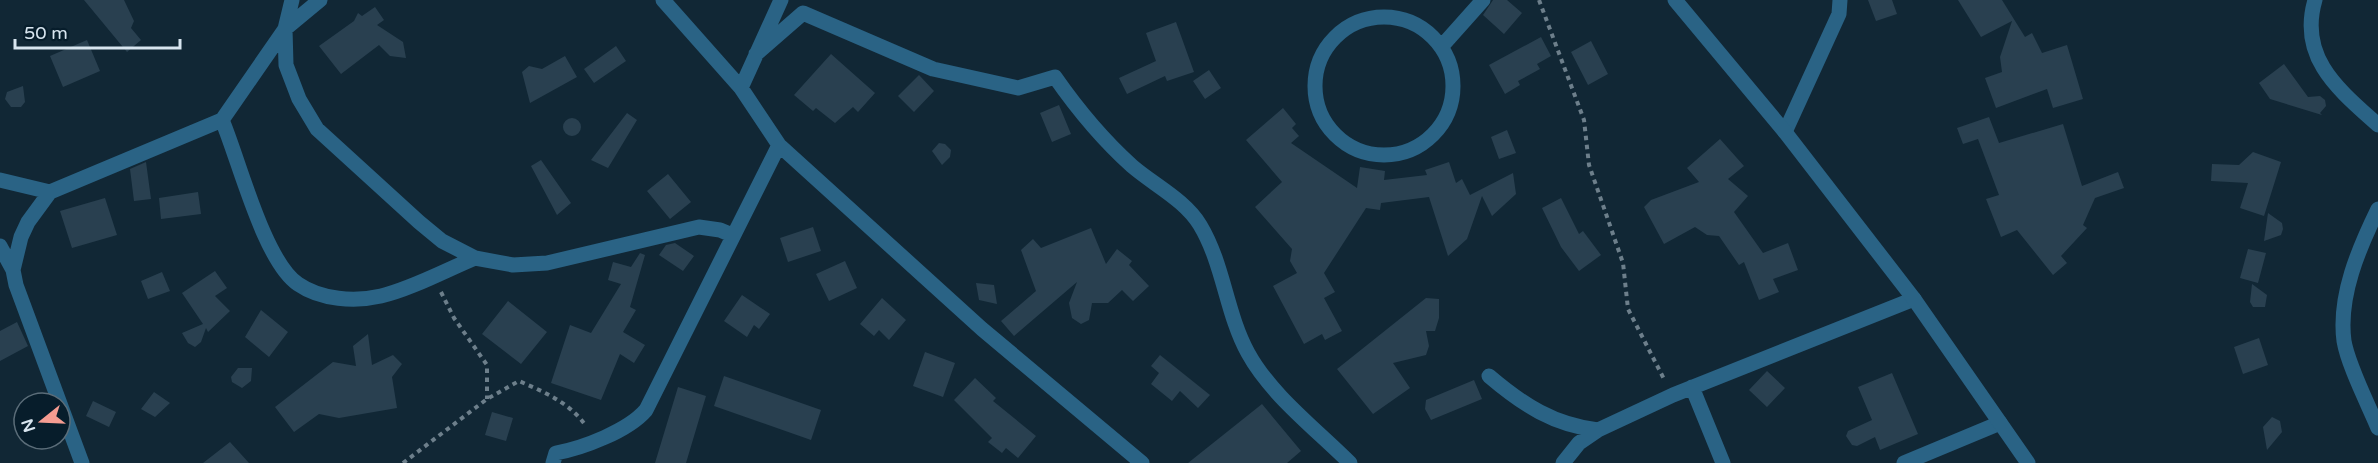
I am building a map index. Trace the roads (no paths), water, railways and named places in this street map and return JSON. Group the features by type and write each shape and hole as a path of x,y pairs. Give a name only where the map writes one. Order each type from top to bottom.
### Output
{"street":[{"path":"292,0 285,29 286,65 299,99 317,129 442,241 475,258 513,265 547,264 699,227 720,230 732,235"},
{"path":"13,270 28,222 50,192 222,120 285,29 320,0"},
{"path":"663,0 741,88 779,145 982,329 1143,463"},
{"path":"741,88 781,0"},
{"path":"1442,46 1483,0"},
{"path":"1675,0 1785,132 1914,299 2028,463"},
{"path":"1785,132 1839,14 1840,0"},
{"path":"2315,0 2311,39 2324,72 2378,125"},
{"path":"756,54 803,13 933,69 1018,88 1055,77 1088,124 1133,167 1174,198 1200,224 1215,257 1233,320 1248,354 1276,390 1350,463"},
{"path":"1396,17 1422,27 1442,46 1453,71 1453,99 1444,124 1425,144 1400,155 1372,156 1347,146 1327,127 1316,101 1316,74 1325,48 1344,29 1369,18 1396,17"},
{"path":"222,120 270,249 297,283 329,297 356,299 382,296 475,258"},
{"path":"553,463 555,453 578,449 637,420 646,410 779,145"},
{"path":"0,180 50,192"},
{"path":"2378,209 2358,251 2345,307 2344,342 2378,428"},
{"path":"0,246 13,270 82,463"},
{"path":"1563,463 1579,443 1598,430 1692,387 1914,299"},
{"path":"1490,376 1519,402 1544,416 1574,427 1598,430"},
{"path":"1692,387 1723,463"},
{"path":"1904,463 2000,423"}]}
